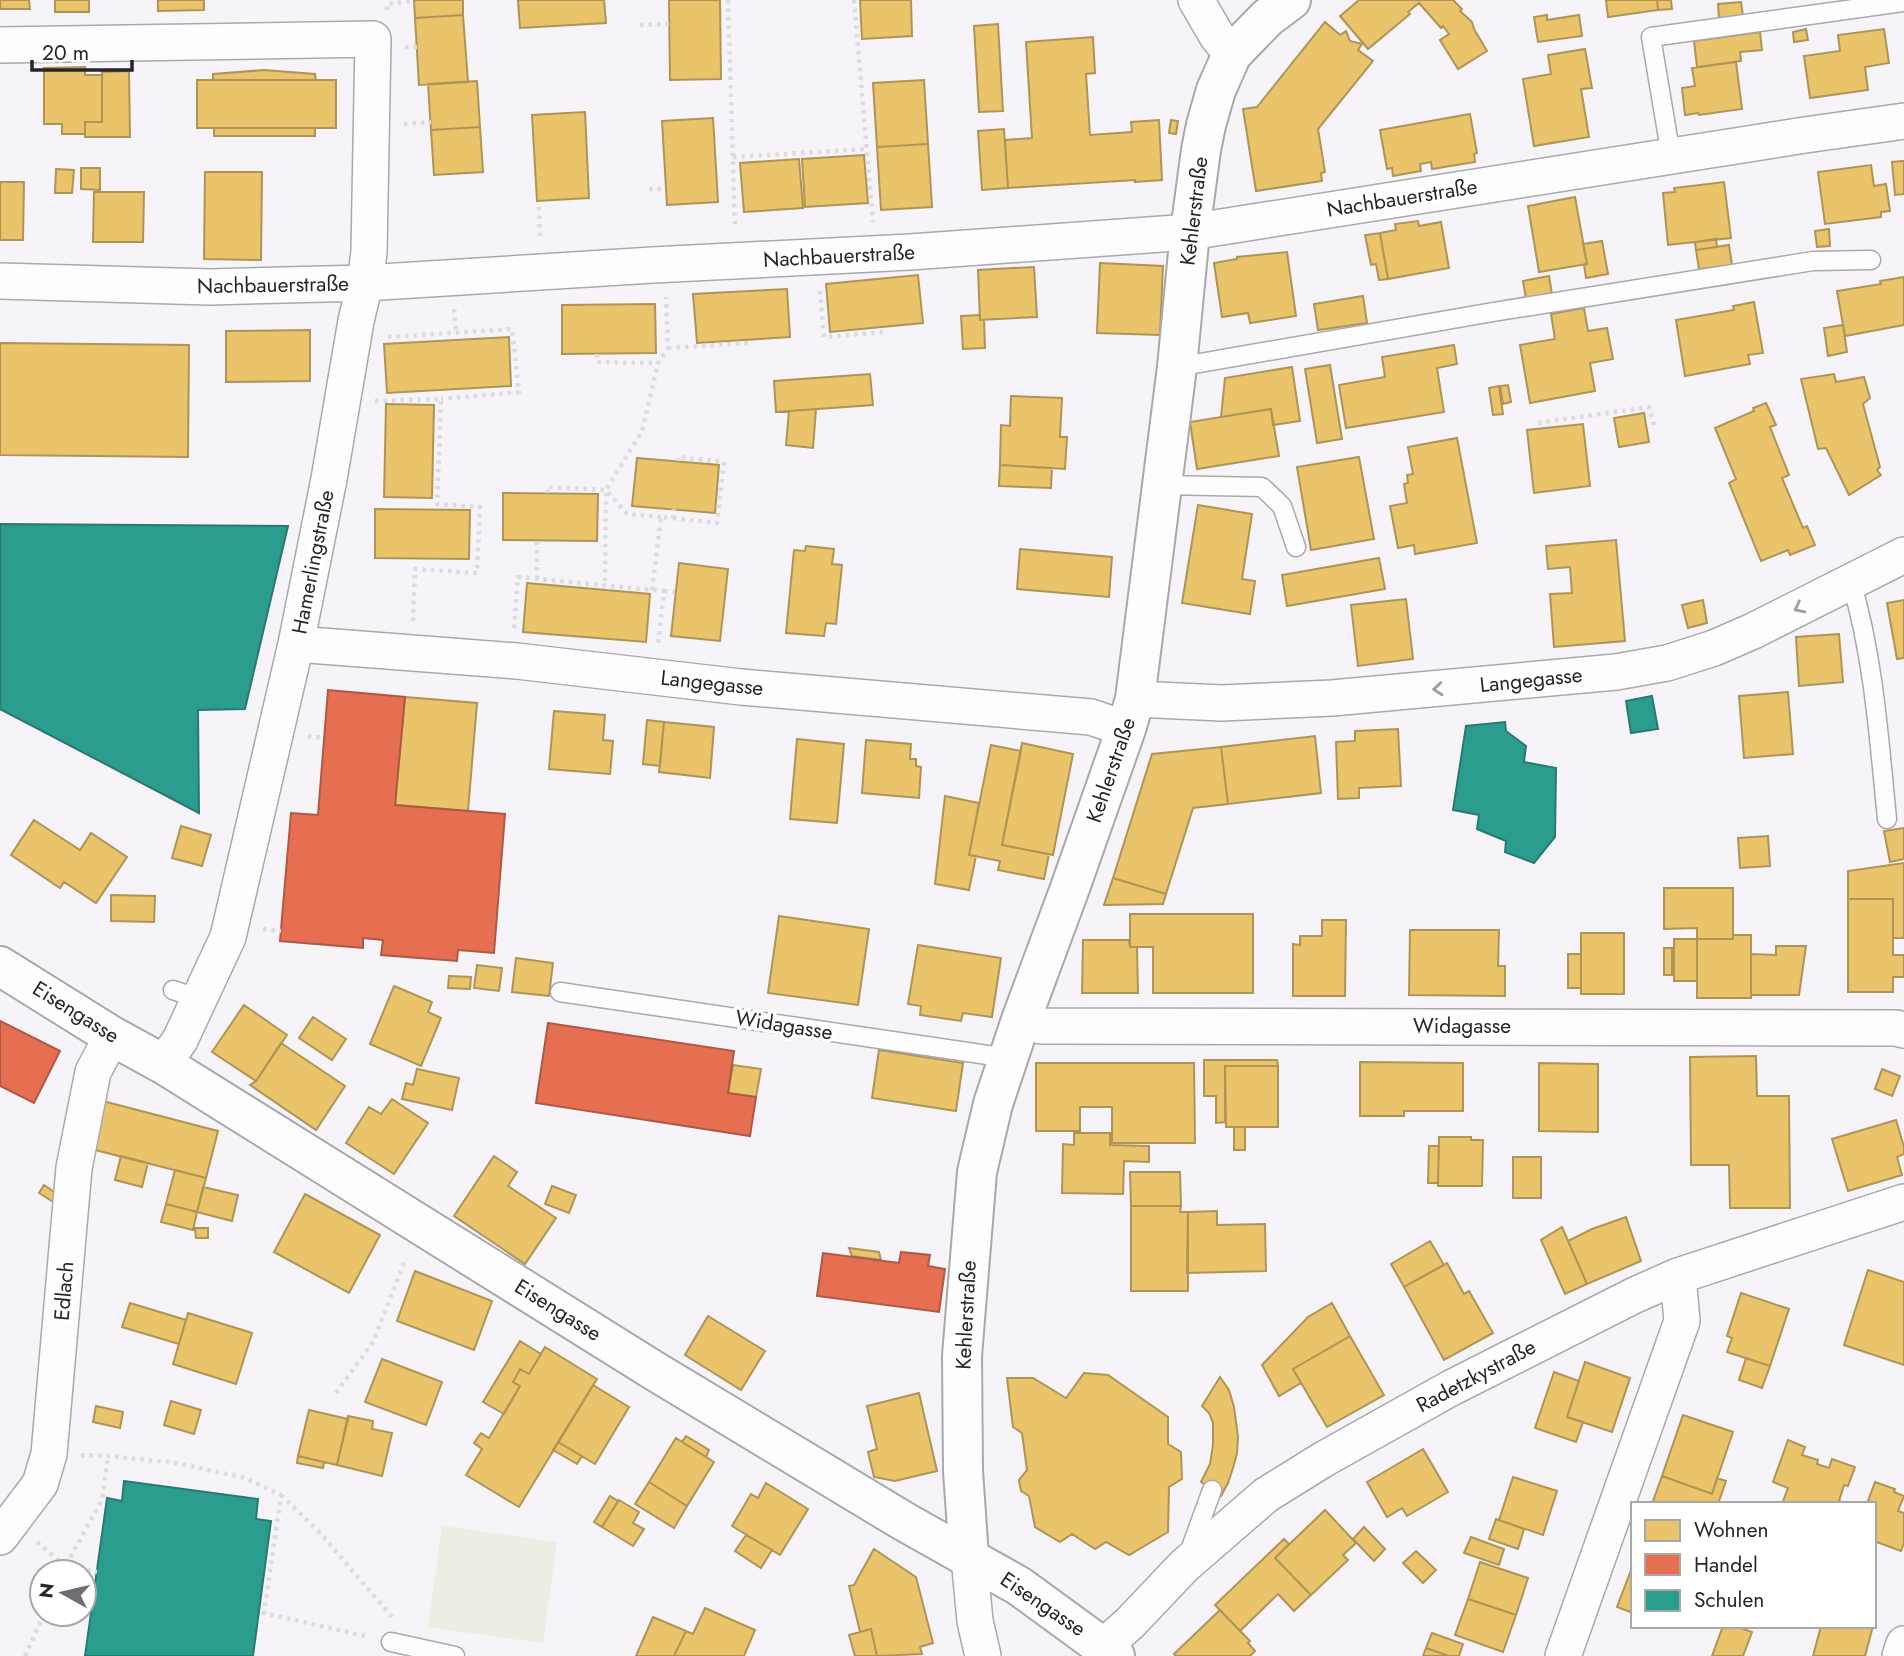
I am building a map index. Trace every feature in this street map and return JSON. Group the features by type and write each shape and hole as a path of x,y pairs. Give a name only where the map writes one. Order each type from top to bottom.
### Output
{"street":[{"path":"1196,0 1224,47 1233,54"},
{"name":"Kehlerstraße","path":"969,1557 963,1471 962,1356 977,1172 993,1104 1008,1058 1130,714 1162,485 1190,232 1206,125 1216,90 1233,54 1267,18 1291,0"},
{"name":"Hamerlingstraße","path":"0,45 373,39 369,252 329,479 296,644 228,937 186,994 180,1040 163,1064"},
{"name":"Nachbauerstraße","path":"0,281 210,287 365,283 876,254 1190,232 1904,121"},
{"name":"Langegasse","path":"296,644 511,661 741,687 1090,717 1222,703 1332,698 1579,676 1667,663 1714,648 1753,631 1904,555"},
{"name":"Eisengasse","path":"0,965 883,1509 1019,1586 1110,1651"},
{"name":"Widagasse","path":"1021,1020 1041,1026 1904,1030"},
{"name":"Edlach","path":"15,1537 40,1484 49,1454 74,1168 93,1072 112,1035"},
{"name":"Radetzkystraße","path":"1110,1651 1130,1623 1184,1566 1266,1495 1324,1459 1451,1388 1635,1295 1678,1276 1904,1202"},
{"path":"1563,1656 1682,1321 1678,1276"},
{"path":"969,1557 975,1621 983,1656"},
{"path":"1900,1656 1904,1644"}],"lane":[{"path":"1671,156 1651,37 1904,2"},
{"path":"1177,367 1493,312 1813,261 1871,260"},
{"path":"1162,485 1262,487 1282,506 1296,547"},
{"path":"1851,581 1861,615 1876,707 1887,819"},
{"name":"Widagasse","path":"561,992 1008,1058"},
{"path":"1184,1566 1212,1490"},
{"path":"391,1642 455,1656"}],"path":[{"path":"728,0 736,261"},
{"path":"854,0 876,254"},
{"path":"640,25 669,24"},
{"path":"733,157 867,149"},
{"path":"649,189 666,189"},
{"path":"817,257 824,337 886,332"},
{"path":"605,586 606,490 642,431 658,363 668,348 665,265"},
{"path":"342,402 441,399 519,392 512,329 353,340"},
{"path":"668,348 749,343"},
{"path":"597,354 597,362 658,363"},
{"path":"412,653 415,569 477,573 480,507 437,504 441,399"},
{"path":"1538,424 1649,407 1654,425"},
{"path":"548,493 547,487 606,490 626,514 717,523 724,462 678,457 678,461"},
{"path":"673,518 674,509"},
{"path":"652,590 662,517"},
{"path":"537,541 537,579"},
{"path":"511,661 518,577 675,592"},
{"path":"654,677 664,591"},
{"path":"314,737 324,738"},
{"path":"257,929 281,931"},
{"path":"336,1393 373,1342 419,1225"},
{"path":"49,1454 108,1456 177,1463 245,1478 281,1495 321,1534 419,1649"},
{"path":"69,1558 102,1500 108,1456"},
{"path":"281,1495 264,1614 391,1642"},
{"path":"15,1537 51,1558"},
{"path":"25,1656 38,1628"}],"shaded area":[{"path":"442,1526 557,1542 543,1643 428,1627"}],"building: Wohnen":[{"path":"0,0 29,0 30,9 0,9"},
{"path":"55,0 89,0 89,12 55,12"},
{"path":"158,0 204,0 204,10 158,11"},
{"path":"414,0 463,0 463,15 415,18"},
{"path":"518,0 604,0 606,23 520,28"},
{"path":"669,0 720,0 721,79 670,80"},
{"path":"860,0 911,0 912,36 862,39"},
{"path":"1359,0 1453,0 1472,22 1487,51 1458,69 1440,40 1449,34 1419,3 1408,12 1410,14 1368,49 1340,16"},
{"path":"1606,0 1657,0 1658,10 1608,17"},
{"path":"1657,0 1671,0 1672,9 1658,10"},
{"path":"1741,2 1743,16 1719,19 1718,4"},
{"path":"463,15 468,82 419,85 415,18"},
{"path":"1547,15 1547,20 1579,15 1582,36 1538,42 1534,17"},
{"path":"1325,22 1340,35 1346,31 1350,41 1362,44 1358,50 1373,61 1318,129 1325,172 1321,173 1322,181 1256,191 1243,109 1257,107"},
{"path":"998,24 1003,111 979,112 974,26"},
{"path":"1806,29 1808,40 1794,42 1793,32"},
{"path":"1884,29 1889,63 1865,67 1868,90 1810,98 1804,56 1840,51 1838,35"},
{"path":"1760,32 1762,50 1740,52 1741,61 1697,67 1694,41"},
{"path":"1093,37 1095,73 1086,74 1090,135 1132,132 1131,122 1159,120 1162,180 1008,188 1005,140 1032,138 1026,42"},
{"path":"1585,49 1592,88 1581,89 1589,137 1534,146 1523,79 1551,74 1548,55"},
{"path":"1736,62 1742,109 1685,115 1682,88 1695,86 1692,68"},
{"path":"85,67 85,75 102,75 102,122 85,122 85,134 62,134 62,124 44,124 44,68"},
{"path":"264,70 315,74 316,80 213,80 213,74"},
{"path":"129,71 130,137 85,137 85,122 102,122 102,72"},
{"path":"197,80 336,80 336,128 197,128"},
{"path":"924,80 928,144 877,147 873,83"},
{"path":"477,81 480,127 431,130 428,84"},
{"path":"585,112 589,198 537,201 532,115"},
{"path":"1470,114 1477,153 1474,154 1475,162 1432,169 1431,162 1420,164 1421,171 1393,176 1392,168 1387,169 1380,130"},
{"path":"713,118 718,202 667,205 662,121"},
{"path":"1171,120 1178,121 1176,134 1169,133"},
{"path":"480,127 483,172 434,175 431,130"},
{"path":"214,128 315,128 315,136 214,136"},
{"path":"1004,129 1008,188 982,190 978,131"},
{"path":"928,144 932,207 881,210 877,147"},
{"path":"864,155 868,203 805,207 802,159"},
{"path":"799,159 803,208 744,212 740,163"},
{"path":"1904,161 1904,194 1895,195 1892,162"},
{"path":"1871,165 1874,186 1886,184 1890,211 1881,212 1881,217 1825,224 1818,172"},
{"path":"81,168 100,168 100,190 81,189"},
{"path":"56,169 74,170 72,193 55,193"},
{"path":"205,172 262,172 261,260 204,259"},
{"path":"0,182 24,182 23,240 0,240"},
{"path":"1724,182 1731,238 1668,245 1663,193 1675,192 1674,188"},
{"path":"94,192 144,192 143,242 93,242"},
{"path":"1575,197 1587,264 1539,272 1528,206"},
{"path":"1418,221 1419,226 1441,222 1449,268 1388,279 1380,233 1396,230 1395,224"},
{"path":"1829,229 1830,246 1817,247 1815,231"},
{"path":"1380,233 1388,279 1379,280 1376,264 1371,265 1365,235"},
{"path":"1716,239 1717,247 1696,250 1695,242"},
{"path":"1602,241 1608,274 1586,278 1584,265 1587,264 1583,244"},
{"path":"1729,245 1732,265 1699,269 1696,250"},
{"path":"1287,252 1296,316 1250,323 1248,313 1222,317 1214,263 1237,257"},
{"path":"1100,263 1163,266 1160,335 1097,333"},
{"path":"1034,267 1037,317 980,320 978,270"},
{"path":"918,275 923,323 830,332 826,284"},
{"path":"1549,276 1552,294 1526,299 1523,281"},
{"path":"1904,277 1904,325 1845,336 1837,291 1881,284 1880,281"},
{"path":"787,289 790,337 697,343 693,294"},
{"path":"1363,296 1367,323 1318,330 1314,304"},
{"path":"1754,302 1763,353 1748,355 1750,364 1685,376 1676,320 1734,310 1733,306"},
{"path":"655,304 656,353 562,354 562,305"},
{"path":"1584,308 1588,331 1607,328 1613,359 1590,363 1595,391 1530,403 1520,345 1555,339 1551,314"},
{"path":"980,315 980,320 984,320 985,348 963,349 961,316"},
{"path":"1843,325 1847,352 1828,356 1824,328"},
{"path":"310,330 310,381 226,382 226,331"},
{"path":"509,337 511,386 387,393 384,344"},
{"path":"0,343 189,345 188,457 0,455"},
{"path":"1454,345 1457,364 1437,368 1444,412 1346,428 1339,385 1385,377 1382,357"},
{"path":"1330,365 1342,439 1317,443 1305,369"},
{"path":"1292,367 1300,421 1273,425 1271,409 1221,417 1225,378"},
{"path":"870,374 873,405 776,412 774,381"},
{"path":"1834,374 1836,382 1864,377 1870,398 1863,404 1880,467 1877,470 1881,475 1849,495 1826,448 1818,449 1801,379"},
{"path":"1508,385 1511,402 1503,404 1500,386"},
{"path":"1499,386 1503,414 1493,415 1489,388"},
{"path":"1011,396 1062,398 1060,437 1067,437 1065,469 1000,465 1001,425 1010,426"},
{"path":"1766,403 1776,425 1770,427 1789,475 1782,478 1803,528 1807,526 1815,545 1790,555 1788,550 1761,561 1729,483 1736,479 1715,428"},
{"path":"386,404 434,405 432,498 384,497"},
{"path":"816,409 813,448 786,445 789,411"},
{"path":"1271,409 1279,456 1197,469 1190,422"},
{"path":"1644,413 1649,442 1619,447 1614,418"},
{"path":"1583,424 1590,486 1534,493 1527,430"},
{"path":"1457,438 1477,543 1415,554 1414,545 1398,548 1390,506 1407,503 1404,484 1408,483 1407,475 1413,474 1408,447"},
{"path":"1359,457 1374,539 1311,550 1297,467"},
{"path":"637,458 719,465 715,513 632,506"},
{"path":"1000,465 1052,468 1051,488 999,486"},
{"path":"503,493 598,494 597,541 503,540"},
{"path":"1198,505 1252,514 1242,579 1255,581 1250,614 1182,603"},
{"path":"375,509 470,510 469,559 375,558"},
{"path":"1616,540 1625,641 1554,647 1550,594 1572,593 1570,567 1548,569 1546,546"},
{"path":"806,546 834,549 832,564 842,565 836,624 826,623 824,636 786,633 794,550 805,551"},
{"path":"1020,549 1112,557 1109,597 1017,589"},
{"path":"1379,558 1385,589 1287,606 1282,575"},
{"path":"679,563 728,569 720,641 671,636"},
{"path":"527,583 650,594 646,642 523,632"},
{"path":"1406,599 1413,659 1358,666 1351,605"},
{"path":"1703,600 1707,623 1688,628 1682,605"},
{"path":"1904,600 1904,658 1897,659 1887,603"},
{"path":"1839,634 1843,682 1799,686 1796,637"},
{"path":"1788,692 1793,754 1744,758 1739,696"},
{"path":"405,697 477,703 468,811 395,805"},
{"path":"554,711 605,715 603,740 613,741 610,774 549,769"},
{"path":"647,720 664,722 660,766 643,764"},
{"path":"664,722 714,727 710,778 659,772"},
{"path":"1398,729 1401,786 1359,788 1359,798 1338,799 1336,742 1355,741 1355,731"},
{"path":"1315,736 1321,793 1228,804 1221,747"},
{"path":"797,739 844,744 837,823 790,819"},
{"path":"866,740 911,744 910,759 916,759 916,766 921,767 919,798 862,793"},
{"path":"1022,743 1073,754 1053,855 1002,845"},
{"path":"991,745 1021,751 1002,845 1049,854 1044,879 998,870 1000,861 969,855"},
{"path":"1221,747 1228,804 1193,808 1166,894 1113,878 1152,754"},
{"path":"945,796 979,803 969,855 976,856 969,890 935,884"},
{"path":"34,820 80,850 91,833 127,857 96,903 64,882 60,888 11,855"},
{"path":"181,826 211,835 202,866 172,858"},
{"path":"1904,828 1904,859 1890,862 1884,831"},
{"path":"1768,836 1770,866 1740,868 1738,838"},
{"path":"1904,863 1904,938 1893,938 1893,899 1848,899 1848,871"},
{"path":"1113,878 1166,894 1163,904 1104,905"},
{"path":"1664,888 1733,888 1733,939 1697,939 1697,928 1664,929"},
{"path":"111,895 155,896 154,922 111,921"},
{"path":"1848,899 1893,899 1893,955 1904,955 1904,977 1893,977 1893,992 1848,992"},
{"path":"1130,914 1253,914 1253,993 1153,993 1153,947 1130,947"},
{"path":"779,916 869,929 858,1005 768,993"},
{"path":"1322,920 1346,920 1345,996 1293,996 1293,944 1300,945 1300,936 1322,936"},
{"path":"1410,930 1499,930 1498,966 1505,966 1505,996 1409,995"},
{"path":"1581,933 1624,933 1624,994 1581,994"},
{"path":"1733,935 1751,935 1751,998 1697,998 1697,939 1733,939"},
{"path":"1674,939 1697,939 1697,981 1674,981"},
{"path":"1083,940 1129,940 1130,947 1137,947 1138,993 1082,993"},
{"path":"918,945 1001,958 992,1017 963,1013 961,1021 920,1015 921,1006 908,1004"},
{"path":"1776,946 1806,946 1799,995 1751,995 1751,954 1776,955"},
{"path":"1664,948 1672,948 1672,975 1664,975"},
{"path":"1568,954 1581,954 1581,988 1568,988"},
{"path":"516,958 553,963 549,996 512,992"},
{"path":"477,965 502,968 499,991 474,988"},
{"path":"449,976 471,977 470,989 448,988"},
{"path":"394,986 432,1002 428,1012 441,1018 421,1066 370,1044"},
{"path":"244,1005 287,1035 256,1081 212,1052"},
{"path":"313,1017 346,1039 332,1060 299,1038"},
{"path":"281,1043 345,1086 316,1130 250,1085 256,1081"},
{"path":"879,1050 963,1063 956,1111 872,1098"},
{"path":"1756,1056 1757,1096 1789,1096 1790,1208 1730,1208 1729,1165 1691,1165 1690,1057"},
{"path":"1204,1060 1277,1060 1278,1066 1225,1066 1225,1122 1216,1123 1216,1096 1204,1096"},
{"path":"1360,1062 1463,1063 1463,1111 1404,1111 1404,1116 1360,1116"},
{"path":"1036,1063 1194,1063 1195,1143 1112,1143 1112,1107 1080,1107 1080,1131 1036,1131"},
{"path":"1539,1063 1598,1064 1598,1132 1539,1131"},
{"path":"733,1065 761,1069 756,1097 728,1093"},
{"path":"1225,1066 1278,1066 1278,1127 1226,1127"},
{"path":"417,1069 459,1078 452,1110 402,1099 406,1083 413,1085"},
{"path":"1882,1069 1900,1076 1892,1096 1875,1089"},
{"path":"392,1099 428,1123 394,1174 346,1143 369,1107 381,1114"},
{"path":"99,1100 218,1131 206,1178 87,1148"},
{"path":"1896,1120 1904,1147 1904,1154 1897,1157 1902,1175 1848,1191 1832,1139"},
{"path":"1234,1127 1245,1127 1245,1150 1234,1150"},
{"path":"1074,1133 1110,1133 1110,1145 1149,1146 1149,1162 1124,1161 1123,1194 1062,1193 1063,1144 1074,1145"},
{"path":"1439,1137 1471,1137 1471,1140 1483,1140 1482,1186 1438,1186"},
{"path":"1429,1146 1439,1146 1438,1183 1428,1183"},
{"path":"121,1156 148,1163 142,1187 115,1180"},
{"path":"494,1156 517,1172 508,1186 556,1218 525,1264 454,1216"},
{"path":"1513,1157 1541,1157 1541,1198 1513,1198"},
{"path":"175,1170 206,1178 197,1212 166,1204"},
{"path":"1130,1172 1180,1172 1181,1206 1131,1206"},
{"path":"44,1185 63,1198 58,1205 39,1193"},
{"path":"552,1186 576,1195 569,1213 545,1204"},
{"path":"203,1187 238,1195 232,1221 197,1212"},
{"path":"305,1194 380,1235 349,1293 274,1252"},
{"path":"166,1204 197,1212 193,1230 161,1222"},
{"path":"1131,1206 1181,1206 1180,1212 1188,1212 1188,1291 1131,1291"},
{"path":"1217,1211 1217,1225 1265,1224 1266,1271 1187,1273 1188,1212"},
{"path":"1626,1217 1641,1261 1587,1284 1568,1241"},
{"path":"1562,1227 1587,1284 1565,1294 1541,1240"},
{"path":"195,1228 208,1228 208,1238 196,1238"},
{"path":"1430,1241 1444,1265 1404,1287 1391,1264"},
{"path":"849,1248 879,1252 881,1260 852,1256"},
{"path":"1447,1263 1464,1294 1469,1291 1493,1333 1444,1360 1404,1287"},
{"path":"1868,1270 1904,1282 1904,1365 1844,1345"},
{"path":"415,1271 492,1301 474,1350 397,1321"},
{"path":"1741,1293 1789,1309 1770,1366 1727,1352 1732,1338 1727,1336"},
{"path":"130,1303 186,1320 179,1344 122,1327"},
{"path":"1332,1303 1350,1336 1293,1369 1301,1383 1279,1396 1262,1365 1308,1317"},
{"path":"188,1313 252,1333 236,1384 173,1364"},
{"path":"708,1316 765,1351 741,1390 685,1355"},
{"path":"1350,1336 1384,1395 1327,1427 1293,1369"},
{"path":"520,1341 541,1354 529,1374 520,1369 513,1382 520,1386 504,1414 483,1402"},
{"path":"545,1347 597,1379 519,1507 466,1475 482,1449 474,1443 481,1433 489,1438 520,1386 513,1382 520,1369 529,1374"},
{"path":"1746,1358 1770,1366 1762,1388 1739,1380"},
{"path":"382,1359 442,1382 426,1425 365,1402"},
{"path":"1585,1362 1630,1378 1612,1432 1567,1417"},
{"path":"1554,1372 1579,1381 1567,1417 1583,1422 1576,1442 1535,1428"},
{"path":"1084,1373 1108,1375 1168,1417 1168,1444 1181,1452 1182,1479 1169,1487 1168,1532 1129,1555 1106,1542 1095,1549 1072,1534 1060,1542 1035,1527 1029,1496 1021,1491 1019,1480 1027,1470 1022,1433 1013,1427 1007,1378 1033,1378 1066,1398"},
{"path":"1220,1377 1229,1390 1238,1437 1233,1468 1221,1496 1201,1482 1210,1464 1213,1445 1213,1423 1202,1406"},
{"path":"593,1385 629,1407 595,1464 558,1442"},
{"path":"919,1393 937,1471 895,1481 874,1477 868,1452 877,1449 867,1406"},
{"path":"171,1401 201,1410 194,1434 164,1425"},
{"path":"96,1406 123,1412 120,1428 93,1422"},
{"path":"309,1410 348,1419 337,1465 298,1456"},
{"path":"1683,1415 1733,1432 1712,1494 1662,1476"},
{"path":"348,1416 373,1421 372,1429 392,1433 382,1476 337,1465"},
{"path":"686,1436 709,1450 706,1457 682,1442"},
{"path":"676,1438 714,1462 687,1506 649,1482"},
{"path":"1788,1440 1805,1447 1802,1455 1818,1460 1817,1464 1829,1468 1832,1459 1855,1467 1848,1486 1844,1485 1839,1501 1842,1502 1783,1502 1788,1488 1773,1482"},
{"path":"558,1442 582,1456 577,1464 553,1450"},
{"path":"1423,1449 1448,1492 1407,1516 1402,1508 1387,1517 1367,1482"},
{"path":"298,1456 324,1462 323,1468 297,1463"},
{"path":"1662,1476 1712,1494 1717,1478 1726,1481 1719,1502 1653,1502"},
{"path":"1513,1477 1557,1491 1543,1535 1499,1520"},
{"path":"649,1482 687,1506 674,1528 635,1504"},
{"path":"1875,1482 1895,1489 1894,1492 1904,1496 1898,1511 1904,1513 1904,1543 1901,1551 1876,1542 1876,1502 1868,1501"},
{"path":"766,1483 808,1509 780,1555 732,1526 751,1494 758,1498"},
{"path":"610,1496 618,1501 602,1527 594,1522"},
{"path":"619,1500 639,1512 633,1523 644,1529 633,1546 602,1527"},
{"path":"1325,1510 1356,1543 1343,1555 1348,1560 1311,1595 1275,1558"},
{"path":"1496,1519 1524,1529 1518,1549 1489,1539"},
{"path":"1364,1527 1385,1549 1374,1561 1353,1539"},
{"path":"746,1535 772,1550 761,1568 735,1551"},
{"path":"1471,1537 1504,1549 1499,1565 1464,1553"},
{"path":"1284,1539 1289,1544 1275,1558 1311,1595 1294,1611 1278,1594 1240,1631 1215,1605"},
{"path":"874,1549 916,1577 933,1643 920,1647 922,1654 877,1656 871,1629 860,1632 849,1586 854,1585"},
{"path":"1416,1551 1436,1570 1423,1583 1403,1563"},
{"path":"1480,1562 1528,1578 1516,1615 1468,1599"},
{"path":"1631,1570 1631,1612 1617,1607"},
{"path":"1468,1599 1516,1615 1503,1652 1455,1635"},
{"path":"705,1608 755,1630 744,1656 674,1656 686,1631 693,1634"},
{"path":"1220,1610 1250,1641 1248,1643 1255,1651 1250,1656 1175,1656 1174,1654"},
{"path":"653,1617 686,1631 674,1656 636,1656"},
{"path":"1722,1628 1741,1628 1752,1632 1743,1656 1712,1656"},
{"path":"1820,1628 1872,1628 1865,1656 1813,1656"},
{"path":"871,1629 877,1656 855,1656 849,1635"},
{"path":"1432,1633 1463,1644 1459,1656 1449,1656 1426,1648"},
{"path":"1426,1648 1449,1656 1423,1656"}],"building: Handel":[{"path":"328,690 405,697 395,805 505,814 494,953 458,950 457,961 381,955 383,940 363,938 363,948 280,941 291,813 318,815"},
{"path":"0,1021 60,1051 34,1103 0,1086"},
{"path":"548,1023 734,1051 728,1093 756,1097 750,1136 536,1103"},
{"path":"901,1252 930,1255 928,1266 945,1269 939,1312 817,1296 823,1253 899,1263"}],"building: Schulen":[{"path":"0,524 288,526 245,709 198,710 199,813 0,709"},
{"path":"1652,696 1658,729 1631,733 1626,701"},
{"path":"1505,722 1506,731 1526,746 1524,762 1556,768 1555,837 1534,863 1505,852 1506,841 1477,829 1479,815 1453,810 1466,726"},
{"path":"124,1481 258,1499 256,1519 271,1521 253,1656 85,1656 89,1628 98,1628 98,1563 107,1498 122,1501"}]}
